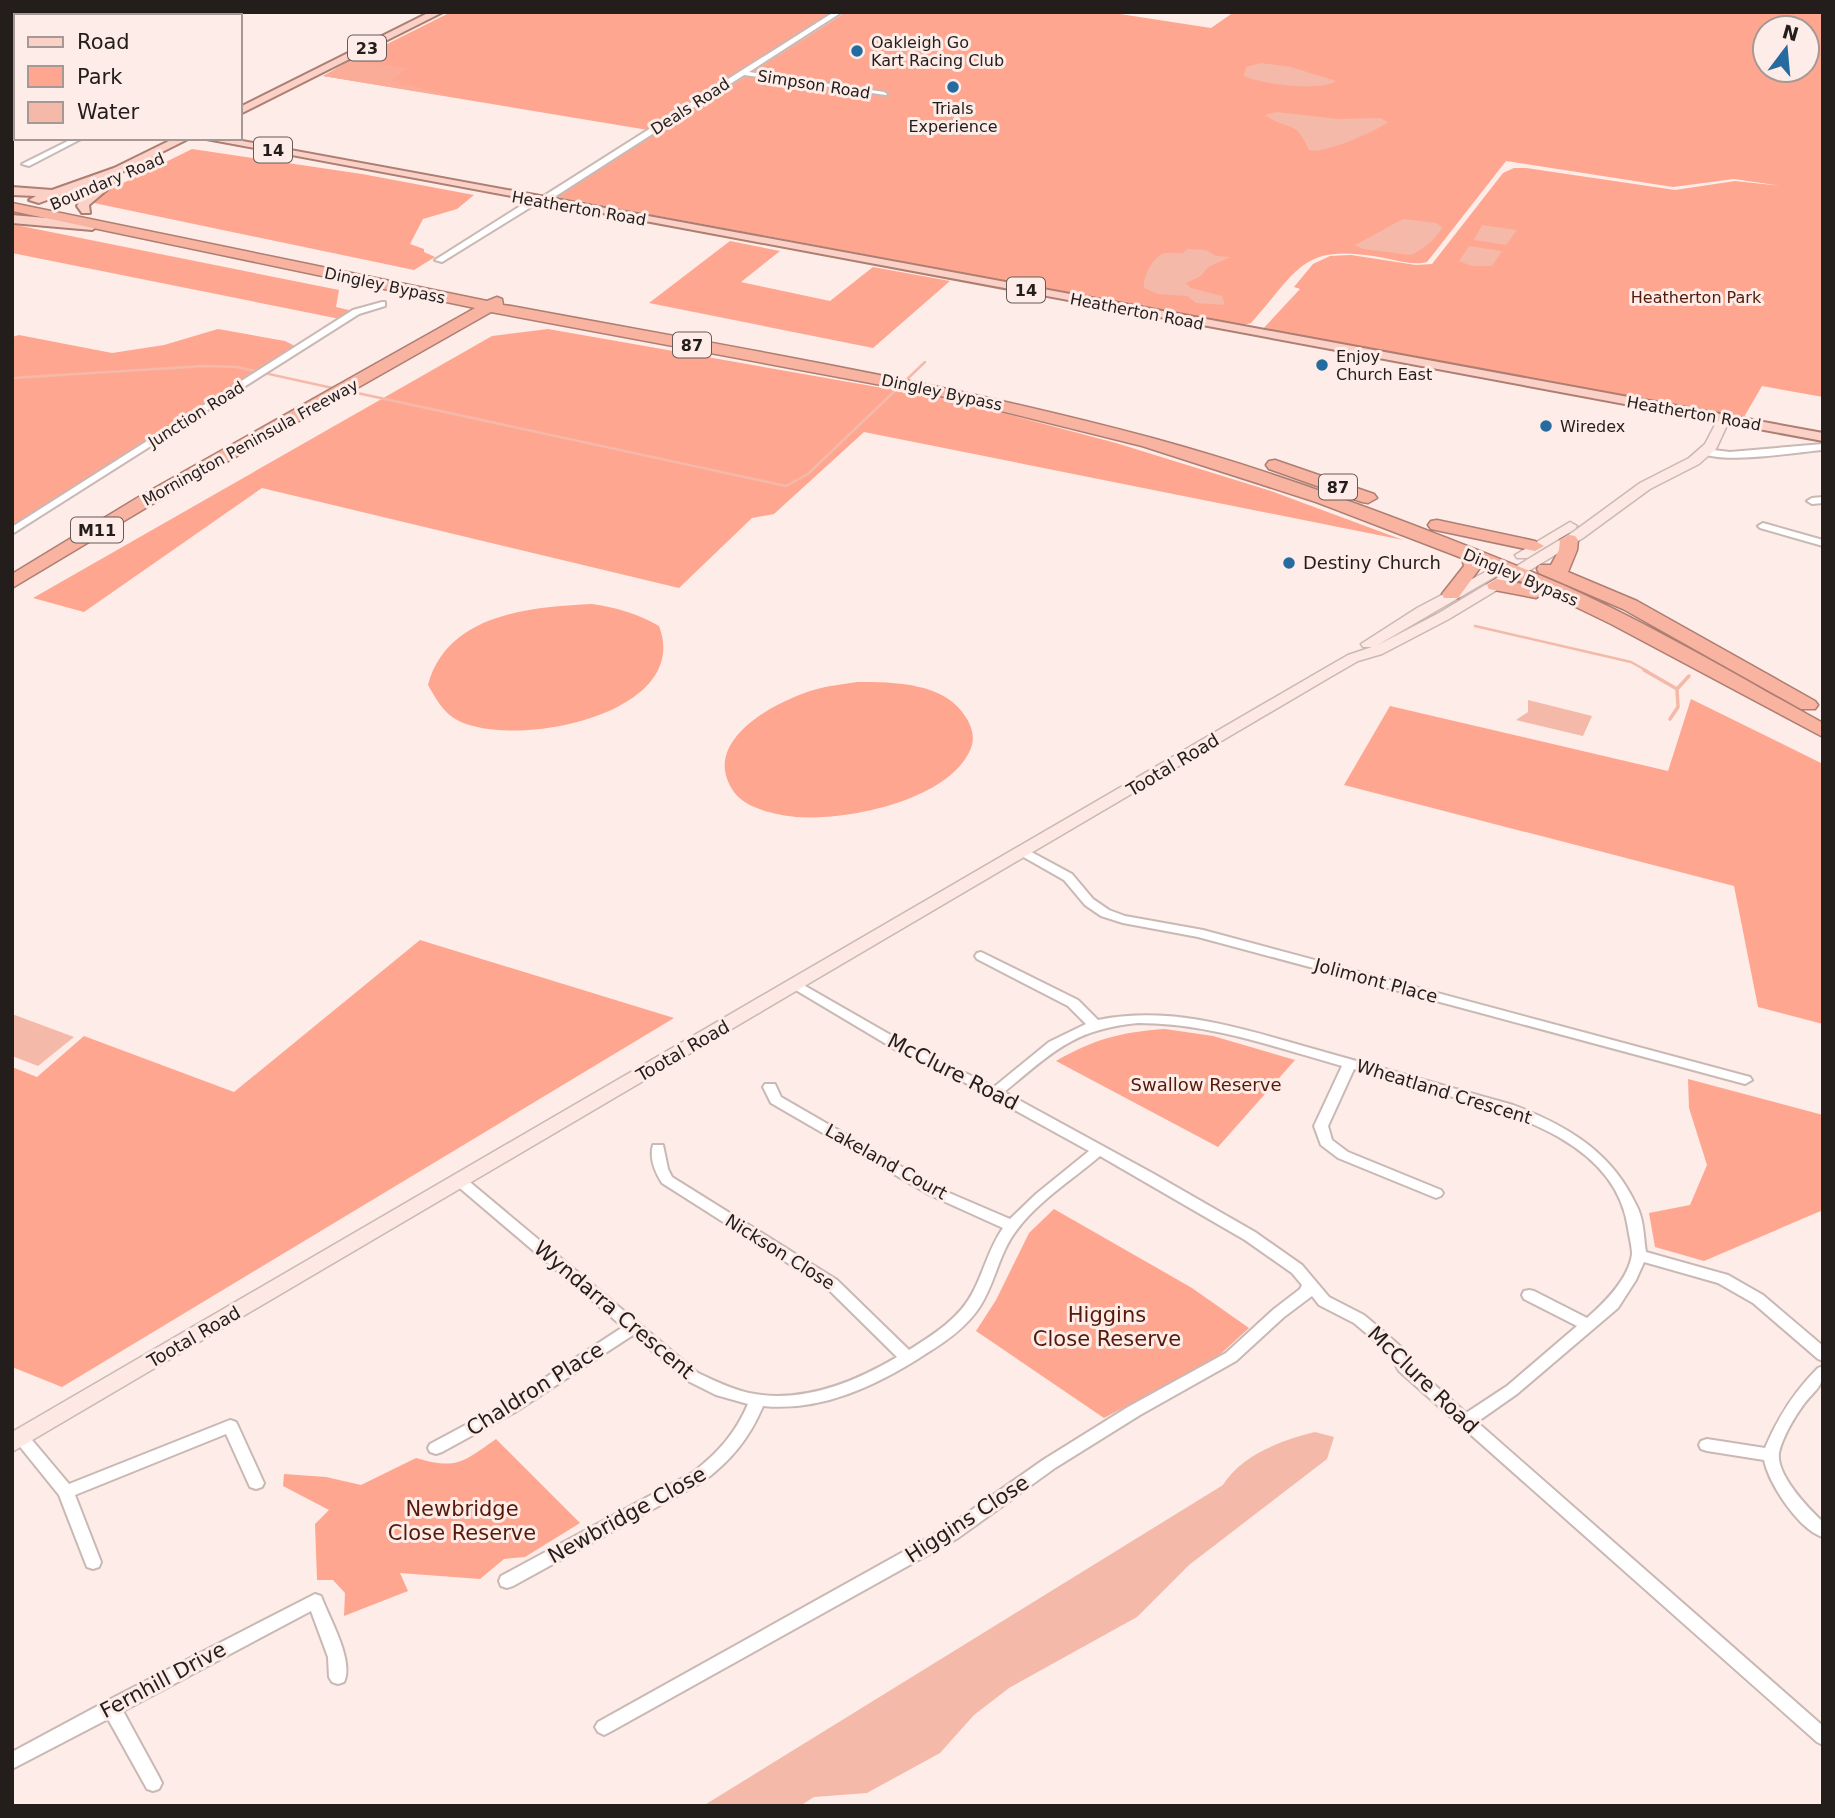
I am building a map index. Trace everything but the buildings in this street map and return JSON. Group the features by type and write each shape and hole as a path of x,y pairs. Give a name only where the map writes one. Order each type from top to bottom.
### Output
{"highway":[{"name":"Boundary Road","path":"34,206 54,204"},
{"name":"Dingley Bypass","path":"54,204 494,301 609,330 1068,407 1315,478 1437,525 1515,566"},
{"name":"Dingley Bypass","path":"12,206 34,206 111,227 435,295 494,301 907,379 1188,454 1335,502 1471,555 1558,575 1630,605 1823,713"},
{"name":"Mornington Peninsula Freeway","path":"12,582 334,388 372,359 445,314 451,303 435,295"},
{"name":"Mornington Peninsula Freeway","path":"12,570 138,493 468,320 494,301"},
{"name":"Mornington Peninsula Freeway","path":"372,359 494,301"},
{"path":"468,320 503,318 609,330"},
{"path":"1558,575 1560,563 1570,551 1569,540"},
{"path":"1451,594 1473,567 1471,555"},
{"path":"1515,566 1546,595 1618,620 1823,732"}],"main road":[{"name":"23","path":"242,110 438,12"},
{"name":"23","path":"242,116 296,83"},
{"path":"151,155 166,140"},
{"name":"Heatherton Road","path":"195,141 302,161 327,162"},
{"name":"Heatherton Road","path":"195,141 539,200 1823,437"},
{"name":"Boundary Road","path":"34,206 151,155 195,141"},
{"name":"Boundary Road","path":"54,204 109,183 195,141"},
{"path":"86,210 84,203 109,183"},
{"path":"12,206 66,190"},
{"path":"12,206 111,227"},
{"name":"Tootal Road","path":"1353,658 1377,652 1515,566 1589,514 1688,465 1706,452 1724,419"},
{"name":"Tootal Road","path":"17,1440 1353,658 1366,645 1451,594 1569,540 1635,492"}],"street":[{"name":"Deals Road","path":"439,260 839,12"},
{"name":"Simpson Road","path":"743,73 884,94"},
{"path":"26,164 76,140"},
{"name":"Junction Road","path":"12,531 356,312 382,304"},
{"path":"1706,452 1730,455 1823,447"},
{"path":"1812,501 1823,500"},
{"path":"1763,526 1823,543"},
{"name":"Jolimont Place","path":"1024,852 1068,877 1089,902 1105,913 1123,919 1199,933 1745,1080"},
{"path":"981,956 1073,1003 1095,1026"},
{"name":"McClure Road","path":"795,986 903,1048 995,1093 1099,1150 1278,1254 1303,1275 1325,1301 1359,1319 1387,1342 1404,1367 1823,1737"},
{"name":"Wheatland Crescent","path":"995,1093 1062,1040 1095,1026 1150,1018 1216,1026 1525,1114 1579,1142 1605,1167 1629,1204 1636,1224 1639,1255"},
{"path":"1350,1064 1321,1126 1326,1142 1343,1154 1436,1193"},
{"name":"Lakeland Court","path":"770,1087 776,1100 923,1185 1012,1226"},
{"name":"Nickson Close","path":"658,1149 661,1169 667,1180 832,1284 908,1358"},
{"name":"Wyndarra Crescent","path":"460,1181 693,1377 730,1395 757,1401 789,1401 830,1395 865,1383 942,1335 970,1309 981,1290 996,1251 1012,1226 1099,1150"},
{"path":"1465,1422 1512,1390 1613,1304 1629,1280 1639,1255 1723,1279 1758,1299 1823,1355"},
{"name":"Higgins Close","path":"604,1727 952,1533 1059,1457 1231,1357 1279,1312 1307,1292 1309,1285"},
{"path":"1529,1295 1587,1325"},
{"name":"Chaldron Place","path":"436,1448 510,1408 633,1328"},
{"path":"1823,1372 1797,1398 1784,1419 1771,1455 1779,1478 1793,1500 1823,1531"},
{"name":"Newbridge Close","path":"507,1581 698,1477 726,1456 744,1434 757,1401"},
{"path":"66,1492 230,1426 256,1483"},
{"path":"17,1440 66,1492 93,1562"},
{"path":"1706,1445 1771,1455"},
{"name":"Fernhill Drive","path":"12,1760 316,1601 337,1657 338,1677"},
{"path":"111,1707 153,1783"}],"green space":[{"path":"451,12 832,12 648,130 323,76"},
{"name":"Heatherton Park","path":"846,12 1107,12 1211,28 1234,12 1823,12 1823,397 1762,386 1744,417 1262,330 1300,289 1294,287 1313,264 1330,256 1351,255 1416,265 1432,264 1503,173 1514,168 1675,190 1735,181 1782,186 1734,179 1673,187 1506,161 1427,262 1409,263 1353,254 1333,254 1317,258 1303,265 1251,323 1244,325 557,197"},
{"path":"192,149 362,174 474,195 457,209 423,219 410,244 435,257 414,270 94,203 95,197"},
{"path":"12,226 339,290 336,307 353,311 340,319 12,253"},
{"path":"730,241 780,251 741,282 830,301 873,267 950,281 873,348 649,303"},
{"path":"218,329 285,341 297,347 12,528 12,337 19,335 112,353 164,345"},
{"path":"548,329 957,401 1116,443 1271,491 1403,540 864,432 774,514 752,518 679,588 262,488 84,612 33,598 492,336"},
{"path":"592,604 627,612 659,626 663,656 650,682 626,702 594,717 557,726 520,730 486,729 454,718 441,706 428,685 438,661 453,643 472,629 518,612"},
{"path":"857,682 918,687 933,691 958,707 969,722 973,736 971,748 959,766 942,782 919,794 894,804 841,815 780,815 754,807 739,798 725,773 726,754 735,738 750,723 768,710 808,692"},
{"path":"1691,699 1823,764 1823,1024 1758,1007 1734,886 1344,785 1390,706 1668,771"},
{"path":"420,940 674,1018 62,1387 12,1367 12,1067 37,1077 84,1036 234,1092"},
{"name":"Swallow Reserve","path":"1165,1029 1213,1036 1295,1060 1218,1147 1056,1061 1108,1038"},
{"path":"1688,1079 1823,1115 1823,1210 1704,1261 1655,1247 1649,1213 1690,1205 1707,1165 1689,1108"},
{"name":"Higgins Close Reserve","path":"1054,1209 1192,1288 1249,1328 1214,1360 1104,1418 976,1331 996,1300 1029,1233"},
{"name":"Newbridge Close Reserve","path":"496,1439 580,1523 525,1557 504,1559 480,1579 400,1573 408,1591 344,1616 345,1593 333,1580 317,1580 315,1524 329,1510 283,1486 284,1474 326,1477 361,1485 416,1458 430,1462 459,1462"}],"shaded area":[{"path":"349,61 408,68 392,80 452,97 323,76"}],"water":[{"path":"1261,63 1291,67 1336,81 1317,86 1290,86 1244,76 1246,67"},
{"path":"1277,112 1338,119 1380,118 1388,122 1349,141 1316,151 1309,150 1300,134 1291,127 1265,115"},
{"path":"1403,219 1436,223 1442,227 1429,243 1411,255 1363,249 1355,245"},
{"path":"1482,225 1517,230 1506,245 1474,240"},
{"path":"1469,246 1502,251 1492,266 1472,266 1459,261"},
{"path":"1187,249 1206,250 1216,256 1231,257 1208,267 1201,276 1186,283 1191,288 1222,296 1225,305 1196,303 1187,296 1158,294 1144,288 1147,273 1157,257 1166,253 1183,253"},
{"path":"1528,700 1592,716 1583,736 1516,720 1528,712"},
{"path":"12,1014 74,1037 38,1066 12,1056"},
{"path":"1315,1432 1334,1437 1327,1459 1189,1565 1137,1617 1009,1688 974,1715 940,1753 867,1793 814,1797 800,1806 703,1806 1223,1485 1240,1465 1251,1457 1276,1444"}],"waterway":[{"path":"348,391 786,486 808,474 925,362"},
{"path":"12,378 204,366 237,367 337,389"},
{"path":"1475,626 1631,662 1647,671"},
{"path":"1644,670 1677,689"},
{"path":"1677,689 1689,676"},
{"path":"1670,719 1678,707 1677,689"}],"place":[{"name":"Oakleigh Go Kart Racing Club","path":"857,51"},
{"name":"Trials Experience","path":"953,87"},
{"name":"Enjoy Church East","path":"1322,365"},
{"name":"Wiredex","path":"1546,426"},
{"name":"Destiny Church","path":"1289,563"}]}
